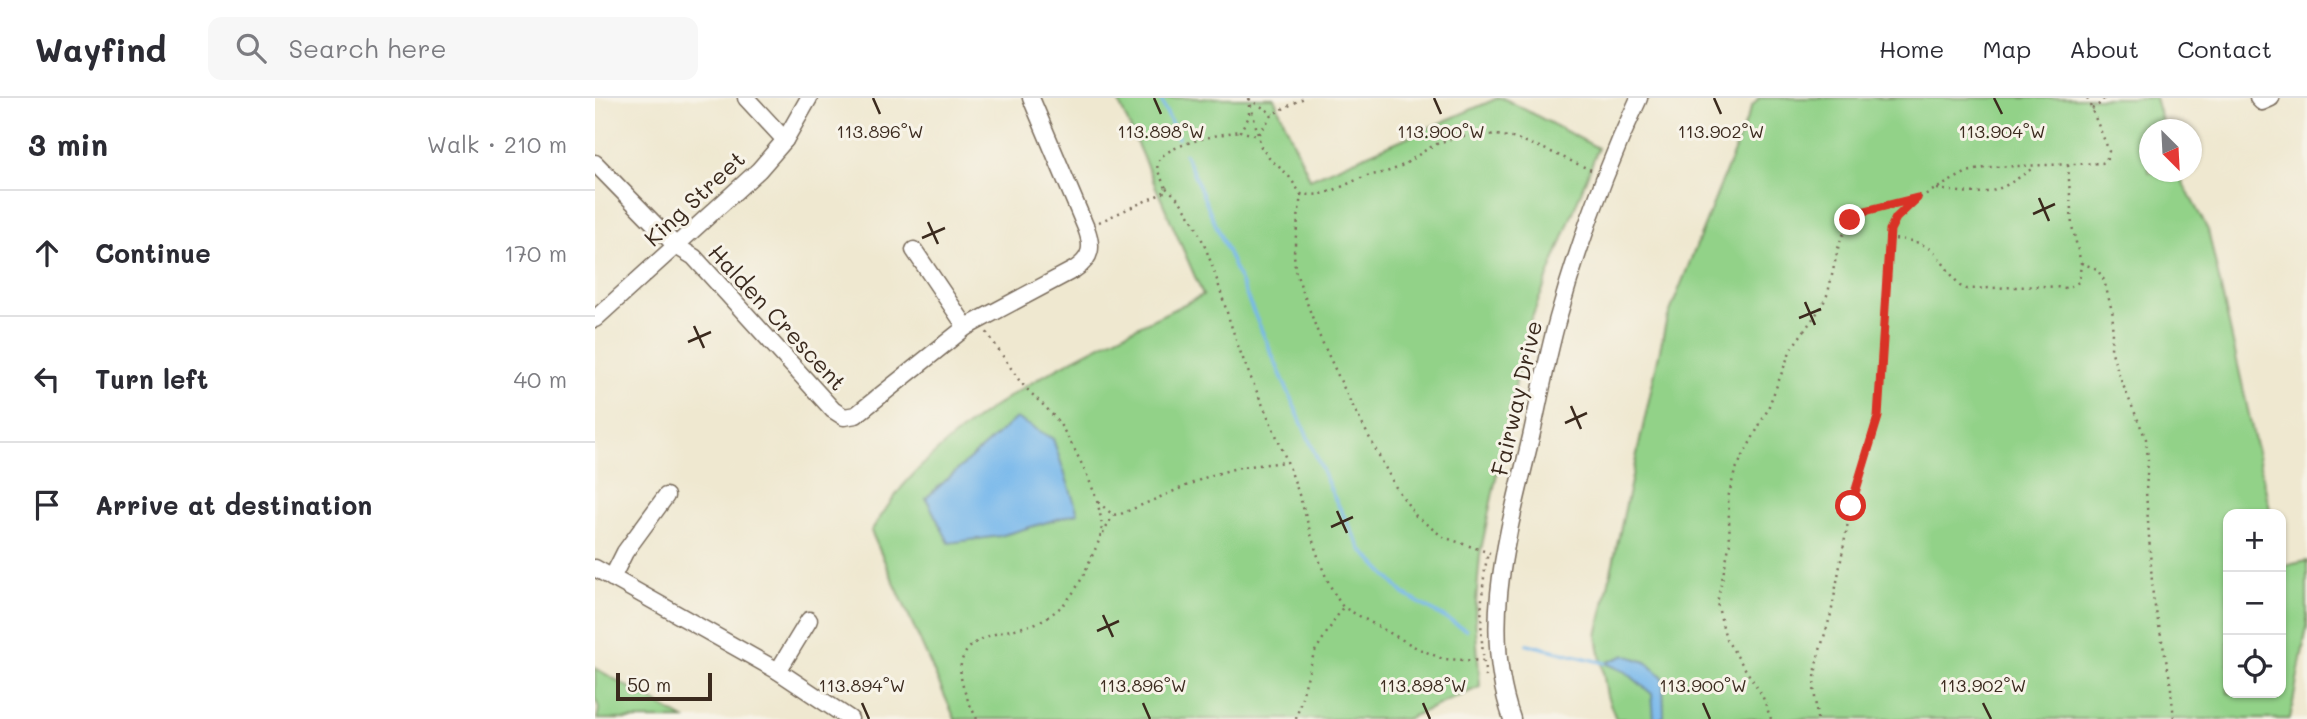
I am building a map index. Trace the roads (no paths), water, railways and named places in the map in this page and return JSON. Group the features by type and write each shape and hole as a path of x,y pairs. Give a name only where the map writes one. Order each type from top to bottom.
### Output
{"street":[{"path":"746,98 785,140"},
{"name":"King Street","path":"595,319 736,193 785,140 809,98"},
{"name":"Halden Crescent","path":"676,246 694,257 833,410 844,417 856,415 972,324 1085,263 1091,253 1091,239 1031,98"},
{"name":"Fairway Drive","path":"1512,719 1500,680 1498,661 1497,601 1503,555 1569,278 1598,196 1639,98"},
{"path":"2258,98 2262,102 2271,98"},
{"path":"595,163 676,246"},
{"path":"914,250 972,324"},
{"path":"612,578 625,552 666,496"},
{"path":"595,568 778,671 850,719"},
{"path":"778,671 809,620"}],"water":[{"path":"1016,418 1053,439 1078,513 1000,536 949,543 926,498"},
{"path":"1625,655 1646,662 1663,677 1664,716 1661,719 1654,719 1652,694 1626,672 1605,663"}],"waterway":[{"path":"1160,98 1178,138"},
{"path":"1185,154 1333,495 1361,549 1404,594 1466,630"},
{"path":"1527,644 1605,663"}]}
